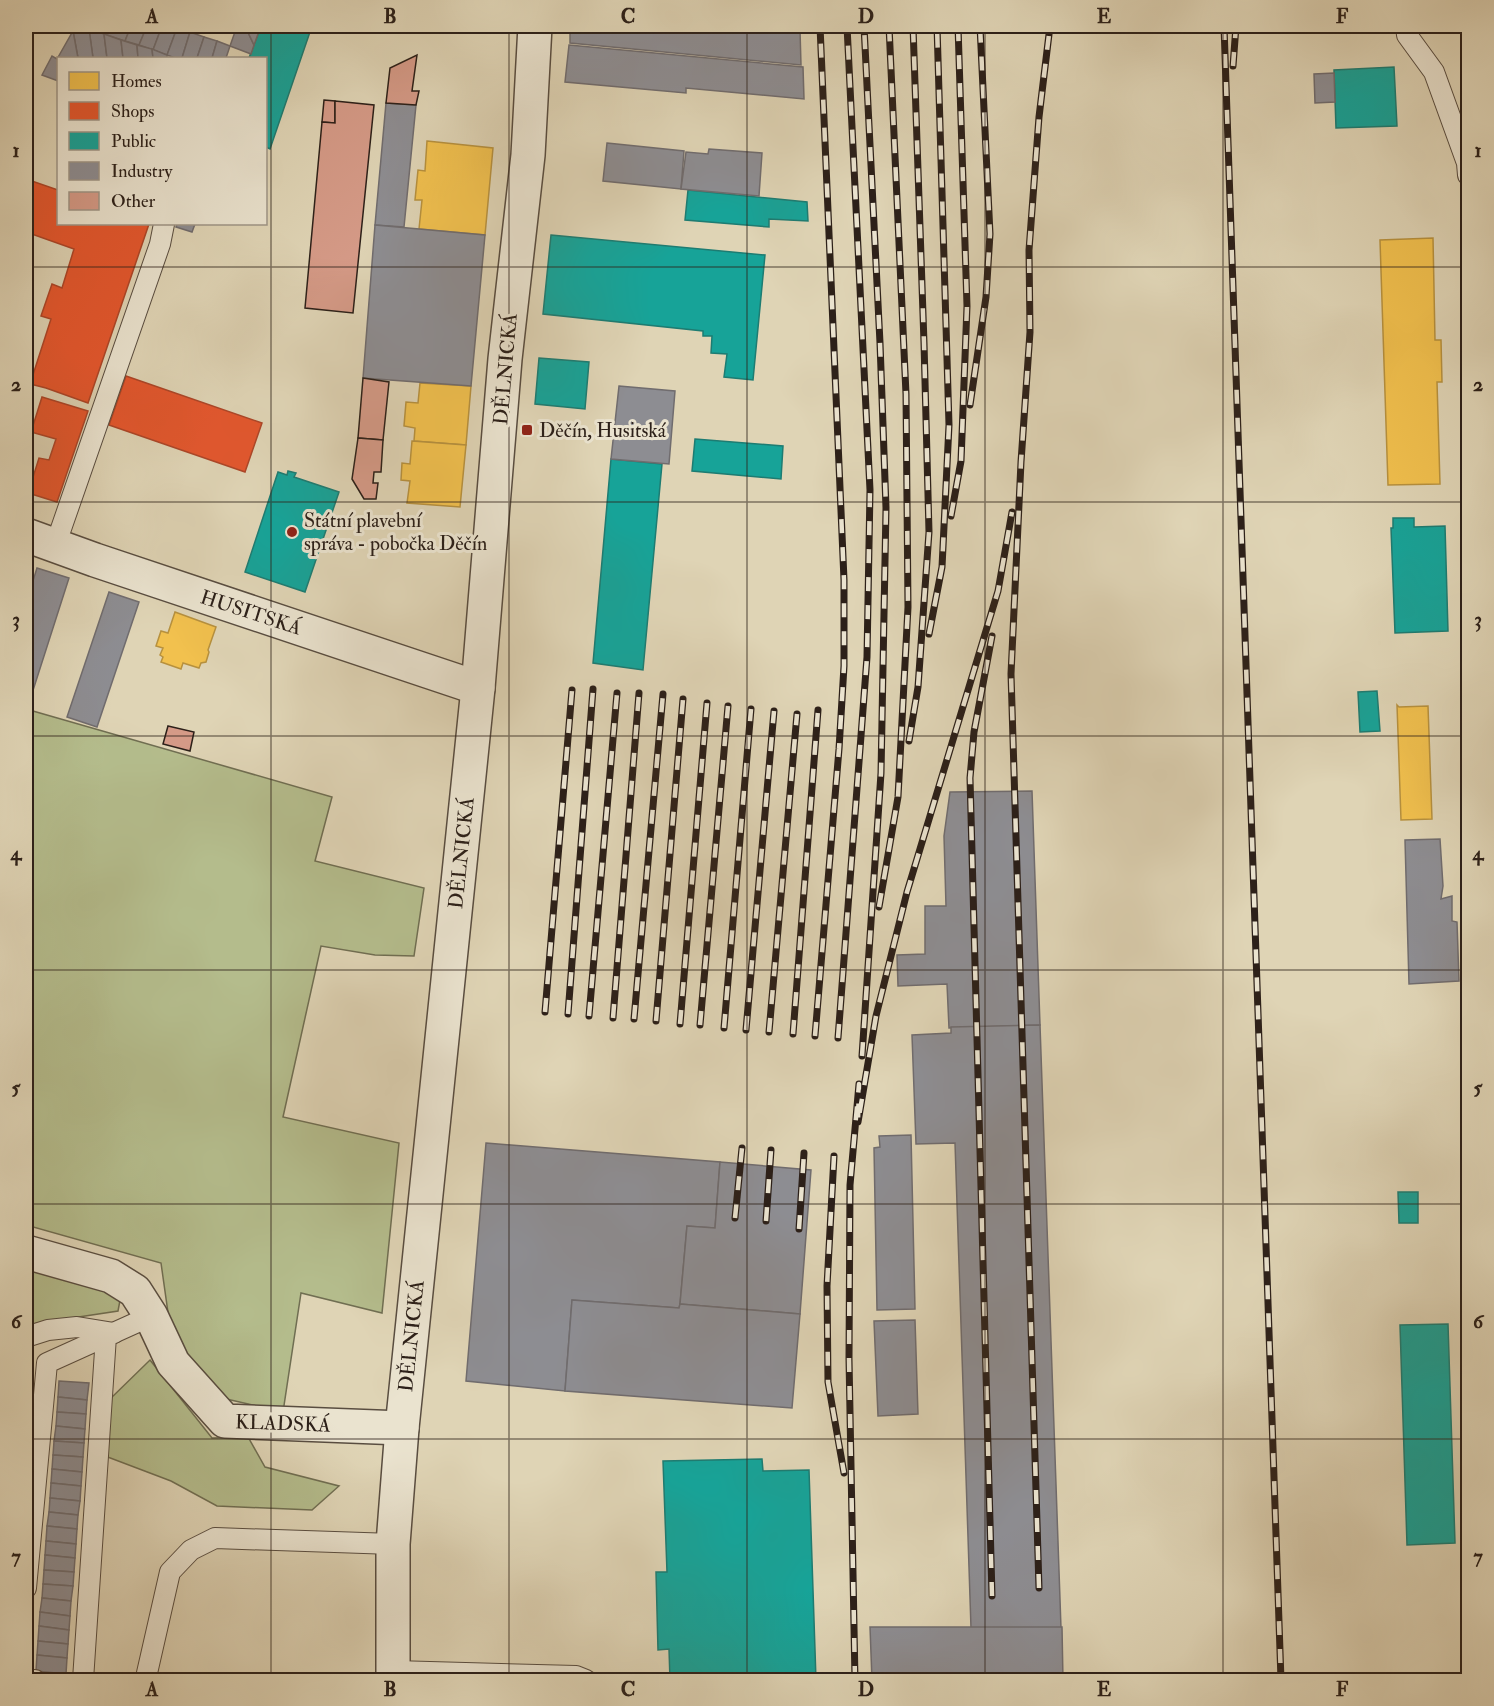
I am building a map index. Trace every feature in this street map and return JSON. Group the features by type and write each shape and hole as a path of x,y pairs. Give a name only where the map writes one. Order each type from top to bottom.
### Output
{"street":[{"name":"DĚLNICKÁ","path":"393,1676 393,1544 402,1428 478,688 505,359 528,155 535,26"},
{"name":"HUSITSKÁ","path":"40,540 478,688"},
{"name":"KLADSKÁ","path":"26,1252 111,1276 135,1291 151,1316 173,1363 225,1421 402,1428"}],"lane":[{"path":"1406,26 1407,35 1434,72 1467,163 1468,175"},
{"path":"40,540 157,254 164,225"},
{"path":"26,1588 47,1363 151,1316"},
{"path":"26,1336 48,1330 77,1327 110,1334"},
{"path":"83,1680 110,1334"},
{"path":"147,1680 170,1572 191,1550 215,1538 393,1544"},
{"path":"393,1676 576,1676 586,1680"},
{"path":"26,1680 34,1680"}],"green space":[{"path":"26,709 332,797 315,861 424,888 414,956 375,955 321,946 283,1117 399,1143 382,1313 301,1293 283,1412 209,1395 173,1348 161,1263 26,1225"},
{"path":"26,1267 121,1295 118,1311 26,1325"},
{"path":"150,1360 212,1438 248,1437 265,1467 339,1486 312,1510 217,1506 171,1481 105,1456 110,1399"}],"building: Homes":[{"path":"427,141 493,148 485,235 419,229 422,200 415,200 418,170 425,171"},
{"path":"1433,238 1435,340 1441,340 1442,382 1437,382 1440,484 1388,485 1380,240"},
{"path":"420,383 471,386 466,445 414,441 415,428 404,426 406,402 418,403"},
{"path":"412,441 466,445 460,507 407,503 410,481 401,480 402,463 410,464"},
{"path":"175,612 216,627 206,662 201,663 199,668 183,663 181,669 161,662 163,657 160,655 163,648 156,646 161,631 168,633"},
{"path":"1397,705 1399,707 1428,706 1432,819 1401,820"}],"building: Shops":[{"path":"26,179 57,190 57,225 149,225 88,403 30,384 51,319 41,316 52,284 62,288 74,249 26,232"},
{"path":"126,376 262,423 245,472 109,425"},
{"path":"42,397 88,411 57,502 28,493 39,458 49,460 56,439 31,432"}],"building: Public":[{"path":"261,26 312,26 270,149 267,148 267,57 249,57"},
{"path":"1394,67 1397,126 1336,128 1334,70"},
{"path":"688,190 807,202 808,221 769,219 769,227 685,220"},
{"path":"551,235 765,255 753,380 724,377 727,354 711,353 712,336 703,336 703,331 543,314"},
{"path":"539,358 589,362 585,409 535,404"},
{"path":"695,439 783,446 781,479 692,471"},
{"path":"611,459 662,464 643,670 593,663"},
{"name":"Státní plavební správa - pobočka Děčín","path":"288,471 296,473 294,477 339,492 305,592 245,572 278,472 287,475"},
{"path":"1393,518 1414,518 1414,527 1445,526 1448,631 1395,633 1391,528 1393,528"},
{"path":"1377,691 1380,731 1360,732 1358,692"},
{"path":"1398,1192 1418,1192 1418,1223 1399,1223"},
{"path":"1448,1324 1455,1543 1407,1545 1400,1325"},
{"path":"762,1459 763,1471 809,1470 816,1680 670,1680 669,1649 658,1650 656,1572 667,1572 663,1461"}],"building: Industry":[{"path":"77,26 131,26 125,41 89,29 73,31"},
{"path":"131,26 147,26 139,45 125,41"},
{"path":"147,26 162,26 153,50 139,45"},
{"path":"162,26 177,28 167,55 153,50"},
{"path":"237,26 245,26 254,45 251,54 230,46"},
{"path":"245,26 261,26 254,45"},
{"path":"435,26 472,26 471,29"},
{"path":"570,26 755,26 800,30 801,65 570,43"},
{"path":"177,28 190,32 182,57 167,55"},
{"path":"89,29 104,34 107,57 93,57"},
{"path":"89,29 93,57 78,57 73,31"},
{"path":"73,31 78,57 58,57"},
{"path":"190,32 204,37 197,57 182,57"},
{"path":"104,34 121,40 123,57 107,57"},
{"path":"204,37 217,41 212,57 197,57"},
{"path":"121,40 137,45 138,57 123,57"},
{"path":"217,41 230,46 226,57 212,57"},
{"path":"137,45 152,49 153,57 138,57"},
{"path":"569,45 803,67 804,99 686,88 686,93 565,82"},
{"path":"152,49 167,55 167,57 153,57"},
{"path":"52,56 57,59 57,81 42,75"},
{"path":"1334,73 1335,102 1315,103 1314,74"},
{"path":"386,103 416,105 404,227 375,225"},
{"path":"607,143 684,151 681,189 603,181"},
{"path":"709,149 762,153 759,196 681,189 686,152 708,154"},
{"path":"177,225 195,225 192,232 176,227"},
{"path":"375,225 485,235 471,386 363,378"},
{"path":"619,386 675,391 669,464 611,459"},
{"path":"37,568 69,578 28,706 26,705 26,603"},
{"path":"109,592 139,602 97,727 67,717"},
{"path":"1032,791 1040,1025 949,1028 947,984 898,986 897,955 925,954 925,906 946,906 944,836 950,792"},
{"path":"1440,839 1443,886 1441,899 1452,896 1452,921 1457,922 1459,981 1409,984 1405,840"},
{"path":"1040,1025 1061,1628 971,1628 955,1143 916,1144 912,1035 951,1033 951,1027"},
{"path":"911,1135 915,1309 877,1310 874,1148 880,1147 879,1136"},
{"path":"486,1143 720,1162 715,1228 687,1226 679,1308 572,1300 565,1391 466,1381"},
{"path":"720,1162 811,1170 800,1314 680,1304 687,1226 715,1228"},
{"path":"572,1300 679,1308 680,1304 800,1314 792,1408 565,1391"},
{"path":"915,1320 918,1414 878,1416 874,1321"},
{"path":"59,1381 89,1383 87,1400 58,1397"},
{"path":"58,1397 87,1400 86,1414 57,1412"},
{"path":"57,1412 86,1414 85,1429 56,1426"},
{"path":"56,1426 85,1429 84,1443 54,1441"},
{"path":"54,1441 84,1443 83,1457 53,1455"},
{"path":"53,1455 83,1457 82,1472 52,1469"},
{"path":"52,1469 82,1472 81,1486 51,1483"},
{"path":"51,1483 81,1486 80,1501 50,1498"},
{"path":"50,1498 80,1501 78,1515 49,1512"},
{"path":"49,1512 78,1515 77,1529 47,1526"},
{"path":"47,1526 77,1529 76,1544 46,1541"},
{"path":"46,1541 76,1544 75,1558 45,1555"},
{"path":"45,1555 75,1558 74,1572 44,1570"},
{"path":"44,1570 74,1572 73,1586 43,1584"},
{"path":"43,1584 73,1586 71,1601 42,1598"},
{"path":"42,1598 71,1601 70,1616 40,1612"},
{"path":"40,1612 70,1616 69,1630 39,1626"},
{"path":"39,1626 69,1630 68,1644 38,1641"},
{"path":"870,1627 1062,1627 1063,1680 872,1680"},
{"path":"38,1641 68,1644 67,1658 37,1655"},
{"path":"37,1655 67,1658 66,1674 36,1671"}],"building: Other":[{"path":"417,55 412,91 419,91 416,105 386,103 390,68"},
{"path":"324,100 335,101 335,123 322,122"},
{"path":"335,101 374,105 353,313 305,308 322,122 335,123"},
{"path":"363,378 389,382 383,440 358,438"},
{"path":"358,438 383,440 381,472 374,472 373,483 378,483 376,499 364,499 352,479"},
{"path":"168,726 194,732 190,751 163,744"}],"railway":[{"path":"815,1036 844,666 844,580 820,26"},
{"path":"838,1038 867,657 870,490 847,26"},
{"path":"862,1056 881,773 886,508 864,26"},
{"path":"879,907 898,797 908,607 906,394 889,26"},
{"path":"909,741 918,687 929,532 913,26"},
{"path":"929,634 942,567 949,425 937,26"},
{"path":"951,516 961,461 967,306 958,26"},
{"path":"970,405 986,297 990,234 980,26"},
{"path":"1039,1588 1011,674 1030,332 1029,250 1039,117 1050,26"},
{"path":"1224,26 1281,1680"},
{"path":"1233,66 1236,26"},
{"path":"855,1680 849,1359 850,1185 859,1084 858,1122 876,1016 907,892 998,591 1012,512"},
{"path":"992,636 974,732 970,778 992,1596"},
{"path":"568,1014 593,689"},
{"path":"545,1012 572,690"},
{"path":"589,1016 617,693"},
{"path":"613,1018 639,693"},
{"path":"634,1019 663,694"},
{"path":"656,1021 683,699"},
{"path":"680,1024 707,703"},
{"path":"700,1025 728,706"},
{"path":"724,1028 751,709"},
{"path":"793,1034 818,710"},
{"path":"746,1030 774,711"},
{"path":"769,1032 797,714"},
{"path":"735,1218 742,1148"},
{"path":"766,1221 771,1150"},
{"path":"799,1229 804,1153"},
{"path":"834,1156 827,1286 828,1382 844,1473"}],"place":[{"name":"Děčín, Husitská","path":"527,430"},
{"name":"Státní plavební správa - pobočka Děčín","path":"292,532"}]}
